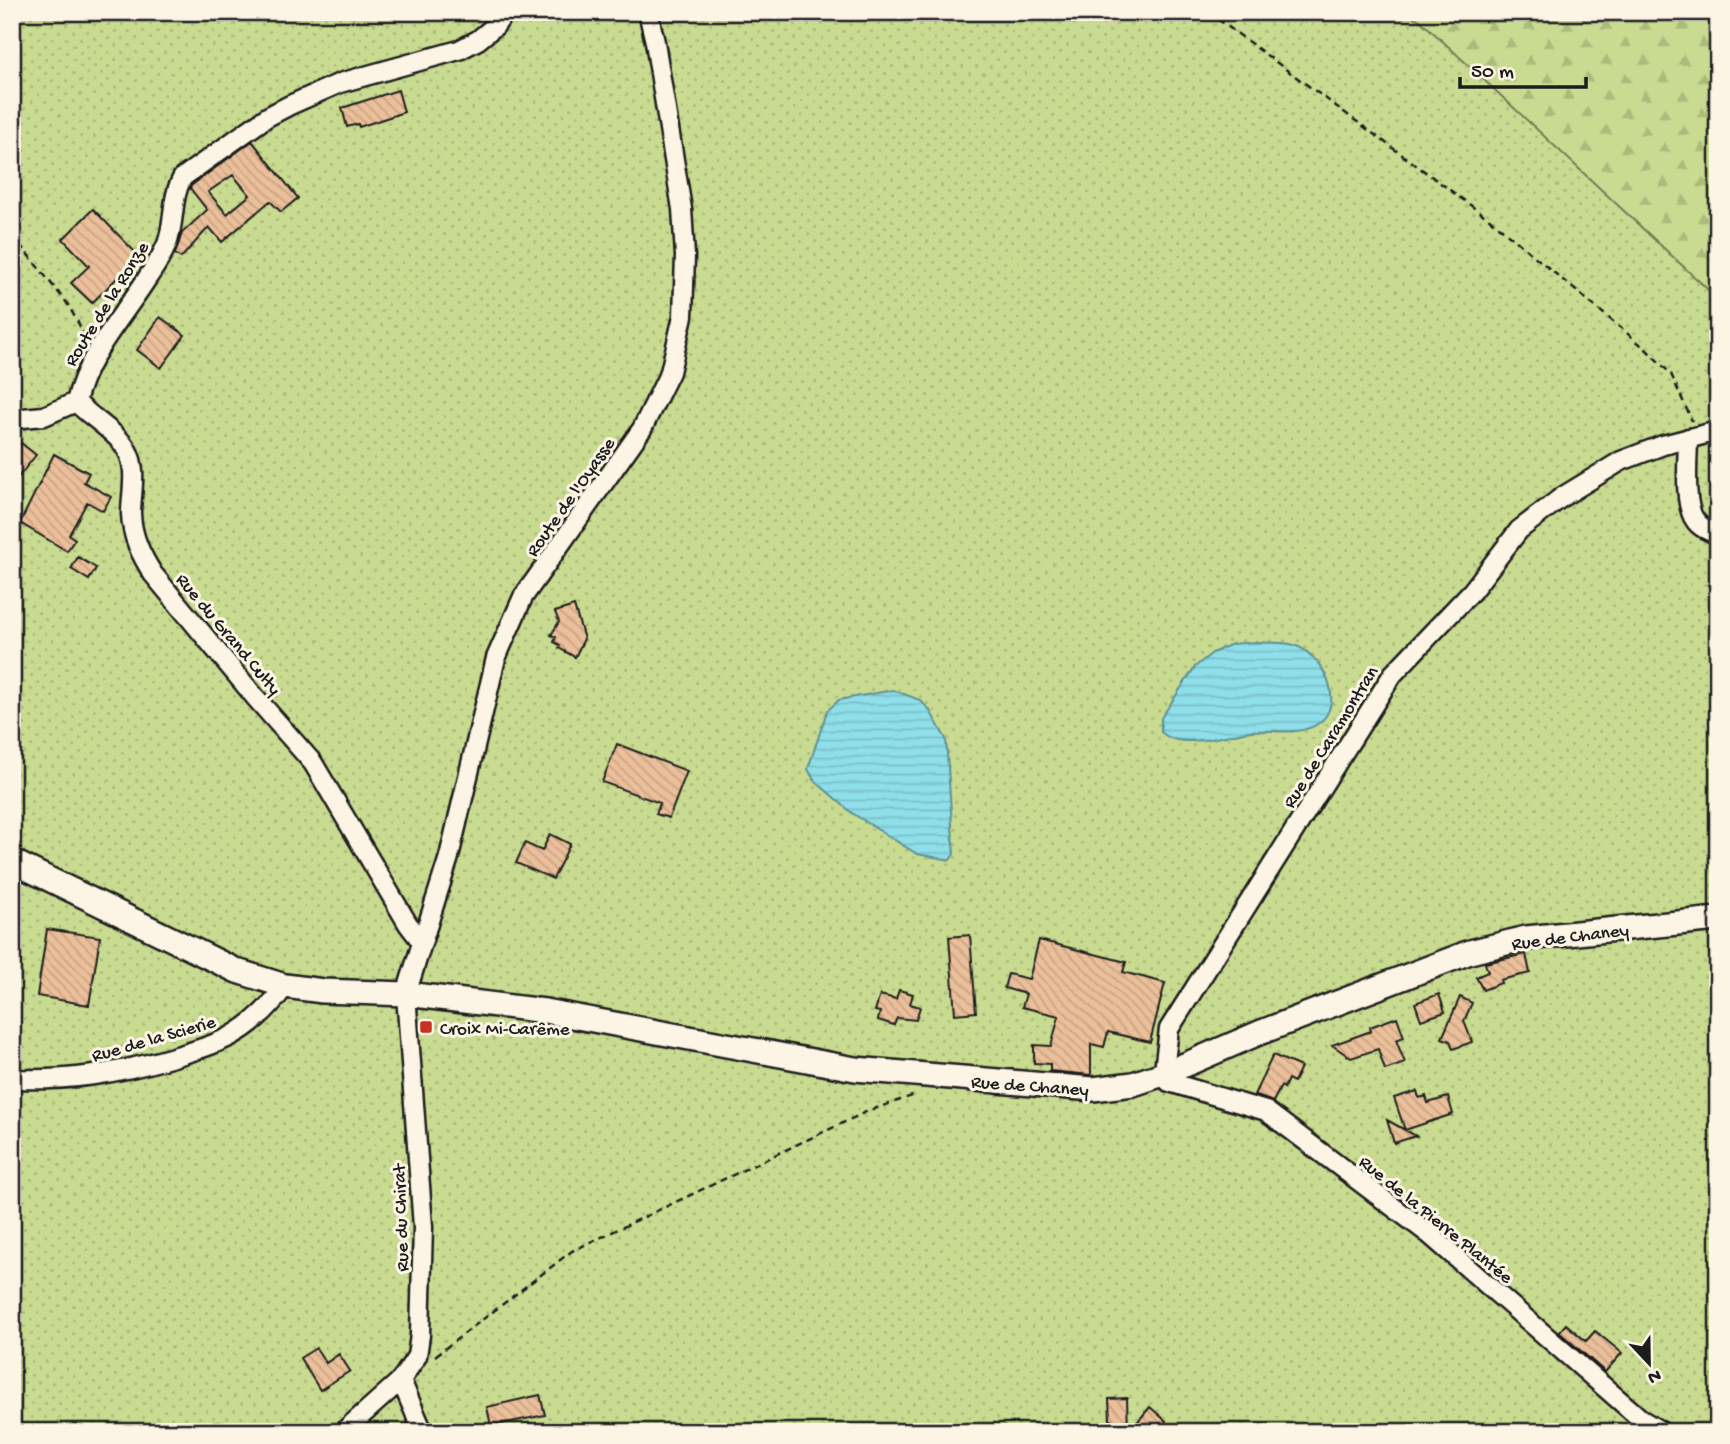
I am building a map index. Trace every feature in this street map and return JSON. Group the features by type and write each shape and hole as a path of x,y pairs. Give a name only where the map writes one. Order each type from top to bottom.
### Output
{"street":[{"name":"Route de la Ronze","path":"76,402 80,384 94,354 129,306 167,245 177,186 183,177 267,117 290,105 341,83 459,50 478,40 495,26 505,12"},
{"name":"Route de l'Oyasse","path":"406,994 449,857 496,657 507,629 523,597 642,429 670,372 683,316 684,233 674,157 648,12"},
{"name":"Rue du Grand Culty","path":"76,402 88,416 127,448 132,462 133,531 137,546 153,574 313,763 395,904 421,942"},
{"path":"12,419 44,416 76,402"},
{"name":"Rue de Caramontran","path":"1166,1073 1169,1029 1393,674 1472,591 1519,530 1562,496 1621,461 1688,438 1718,431"},
{"path":"1688,438 1688,500 1694,520 1710,532 1718,534"},
{"name":"Rue de Chaney","path":"12,861 237,971 285,986 323,991 406,994 545,1012 842,1067 907,1075 1093,1089 1133,1084 1166,1073 1259,1033 1470,952 1503,943 1537,937 1718,919"},
{"name":"Rue de la Scierie","path":"12,1079 73,1080 103,1075 190,1052 230,1037 272,1004 285,986"},
{"name":"Rue du Chirat","path":"343,1432 401,1380 417,1356 423,1227 406,994"},
{"name":"Rue de la Pierre Plantée","path":"1166,1073 1169,1082 1266,1111 1429,1234 1642,1420 1662,1432"},
{"path":"401,1380 423,1432"}],"path":[{"path":"1208,12 1492,221 1660,361 1671,374 1692,421 1688,438"},
{"path":"12,234 67,303 94,354"},
{"path":"432,1358 572,1251 869,1111 921,1093"}],"green space":[{"path":"12,12 1718,12 1718,1432 12,1432"},
{"path":"1403,12 1718,12 1718,299 1420,20"}],"water":[{"path":"1256,642 1294,645 1314,658 1322,668 1331,691 1331,703 1327,714 1319,723 1303,730 1250,731 1198,741 1175,740 1161,732 1161,718 1195,667 1212,653 1232,644"},
{"path":"893,690 920,700 929,709 946,739 954,854 950,860 917,854 852,813 814,780 808,769 827,711 839,700"}],"building":[{"path":"398,90 404,112 359,127 358,124 347,127 342,108"},
{"path":"252,141 298,198 281,212 270,201 222,242 209,227 181,258 175,254 182,233 207,210 190,188","holes":["233,175 250,195 227,214 208,192"]},
{"path":"93,209 139,256 92,303 71,283 89,266 63,239"},
{"path":"160,317 185,335 161,368 137,350"},
{"path":"12,440 19,445 21,443 36,455 12,485"},
{"path":"54,454 89,473 84,482 111,497 103,511 87,502 69,535 75,539 67,551 20,523"},
{"path":"78,557 96,568 89,580 71,569"},
{"path":"574,606 584,639 575,657 559,648 560,645 554,642 556,637 551,635 559,622 555,612"},
{"path":"617,744 687,771 669,818 656,814 660,803 602,782"},
{"path":"550,834 570,844 553,879 516,863 525,843 542,851"},
{"path":"47,929 100,937 89,1005 37,996"},
{"path":"970,935 976,1012 955,1014 949,937"},
{"path":"1039,940 1126,962 1123,972 1165,983 1150,1042 1108,1032 1104,1047 1091,1044 1091,1075 1050,1071 1050,1064 1034,1063 1034,1045 1051,1046 1059,1016 1022,1007 1026,994 1004,988 1008,974 1029,979"},
{"path":"1526,954 1530,973 1500,980 1501,983 1483,990 1476,977 1488,972 1485,963"},
{"path":"899,990 913,994 910,1004 920,1007 916,1020 897,1018 894,1025 878,1020 880,1012 875,1011 880,995 896,999"},
{"path":"1439,994 1445,1012 1421,1020 1415,1003"},
{"path":"1460,997 1472,1003 1464,1021 1472,1042 1453,1049 1450,1041 1442,1038"},
{"path":"1397,1017 1404,1037 1396,1040 1405,1063 1385,1070 1378,1049 1351,1058 1332,1045 1371,1031 1370,1027"},
{"path":"1273,1055 1301,1067 1294,1082 1288,1079 1273,1102 1254,1095"},
{"path":"1417,1091 1419,1098 1426,1096 1428,1103 1448,1097 1453,1114 1405,1130 1394,1098"},
{"path":"1387,1120 1416,1136 1394,1143"},
{"path":"1566,1324 1586,1341 1595,1331 1622,1353 1605,1372 1559,1332"},
{"path":"316,1348 326,1363 339,1354 350,1371 320,1390 300,1358"},
{"path":"540,1395 545,1415 491,1426 487,1407"},
{"path":"1127,1398 1128,1432 1124,1432 1110,1419 1109,1399"},
{"path":"1150,1407 1166,1421 1158,1432 1129,1432"}],"place":[{"name":"Croix Mi-Carême","path":"426,1027"}]}
